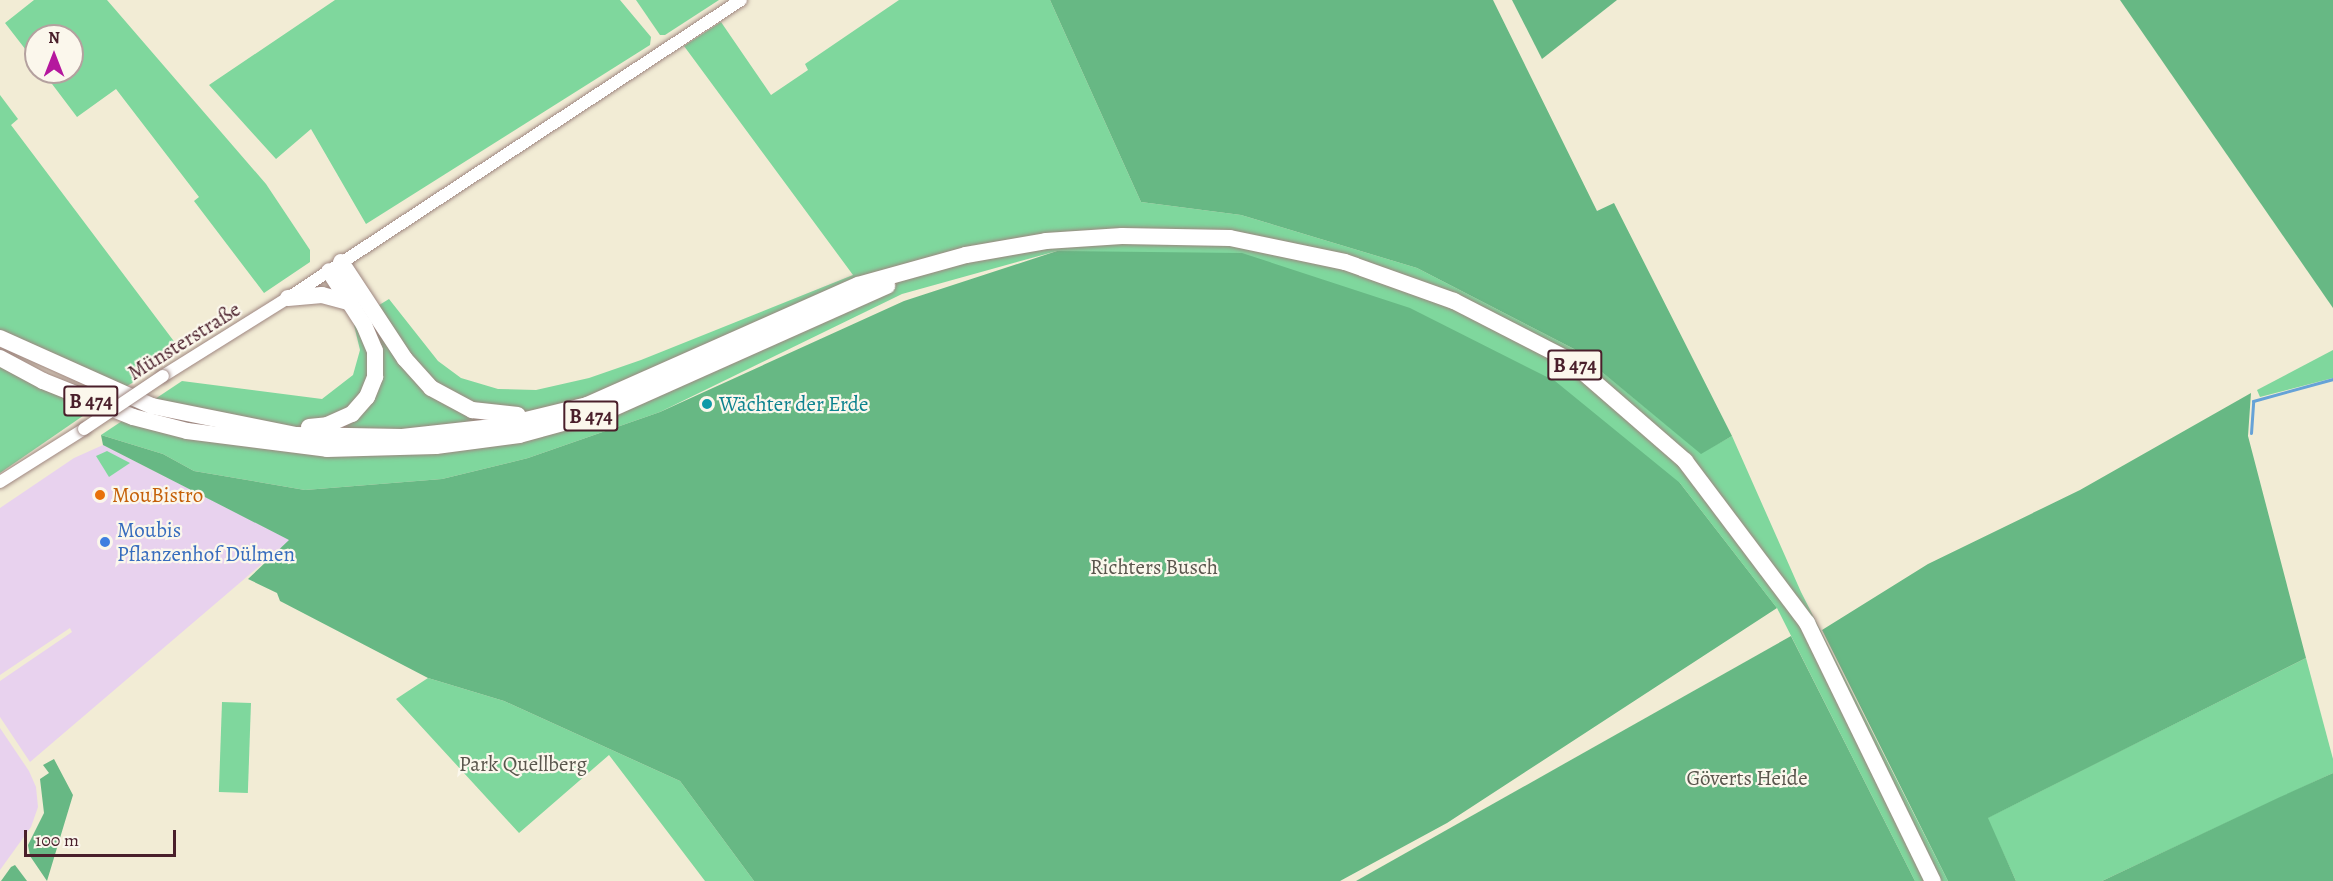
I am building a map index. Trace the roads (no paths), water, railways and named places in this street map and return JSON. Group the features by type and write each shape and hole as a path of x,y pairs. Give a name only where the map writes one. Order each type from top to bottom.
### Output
{"highway":[{"name":"B 474","path":"0,338 152,406 296,435 441,434 538,418 618,391 858,285 966,255 1046,241 1122,236 1230,238 1345,262 1454,301 1569,360 1685,460 1774,575 1807,623 1933,881"},
{"name":"B 474","path":"0,358 43,381 133,417 187,431 311,448 436,446 519,435 607,411 734,357 834,307 966,255"},
{"path":"236,424 295,429 327,425 352,414 367,397 375,377 375,351 350,303 335,267"},
{"path":"335,267 431,388 456,404 485,413 518,415 618,391"},
{"path":"288,298 322,295 350,303"}],"main road":[{"name":"Münsterstraße","path":"0,483 288,298 741,0"}],"waterway":[{"path":"2251,433 2253,401 2333,379"}],"place":[{"name":"Wächter der Erde","path":"707,404"},
{"name":"MouBistro","path":"100,495"},
{"name":"Moubis Pflanzenhof Dülmen","path":"105,542"}],"park label":[{"name":"Richters Busch","path":"1154,567"},
{"name":"Park Quellberg","path":"523,764"},
{"name":"Göverts Heide","path":"1747,778"}]}
